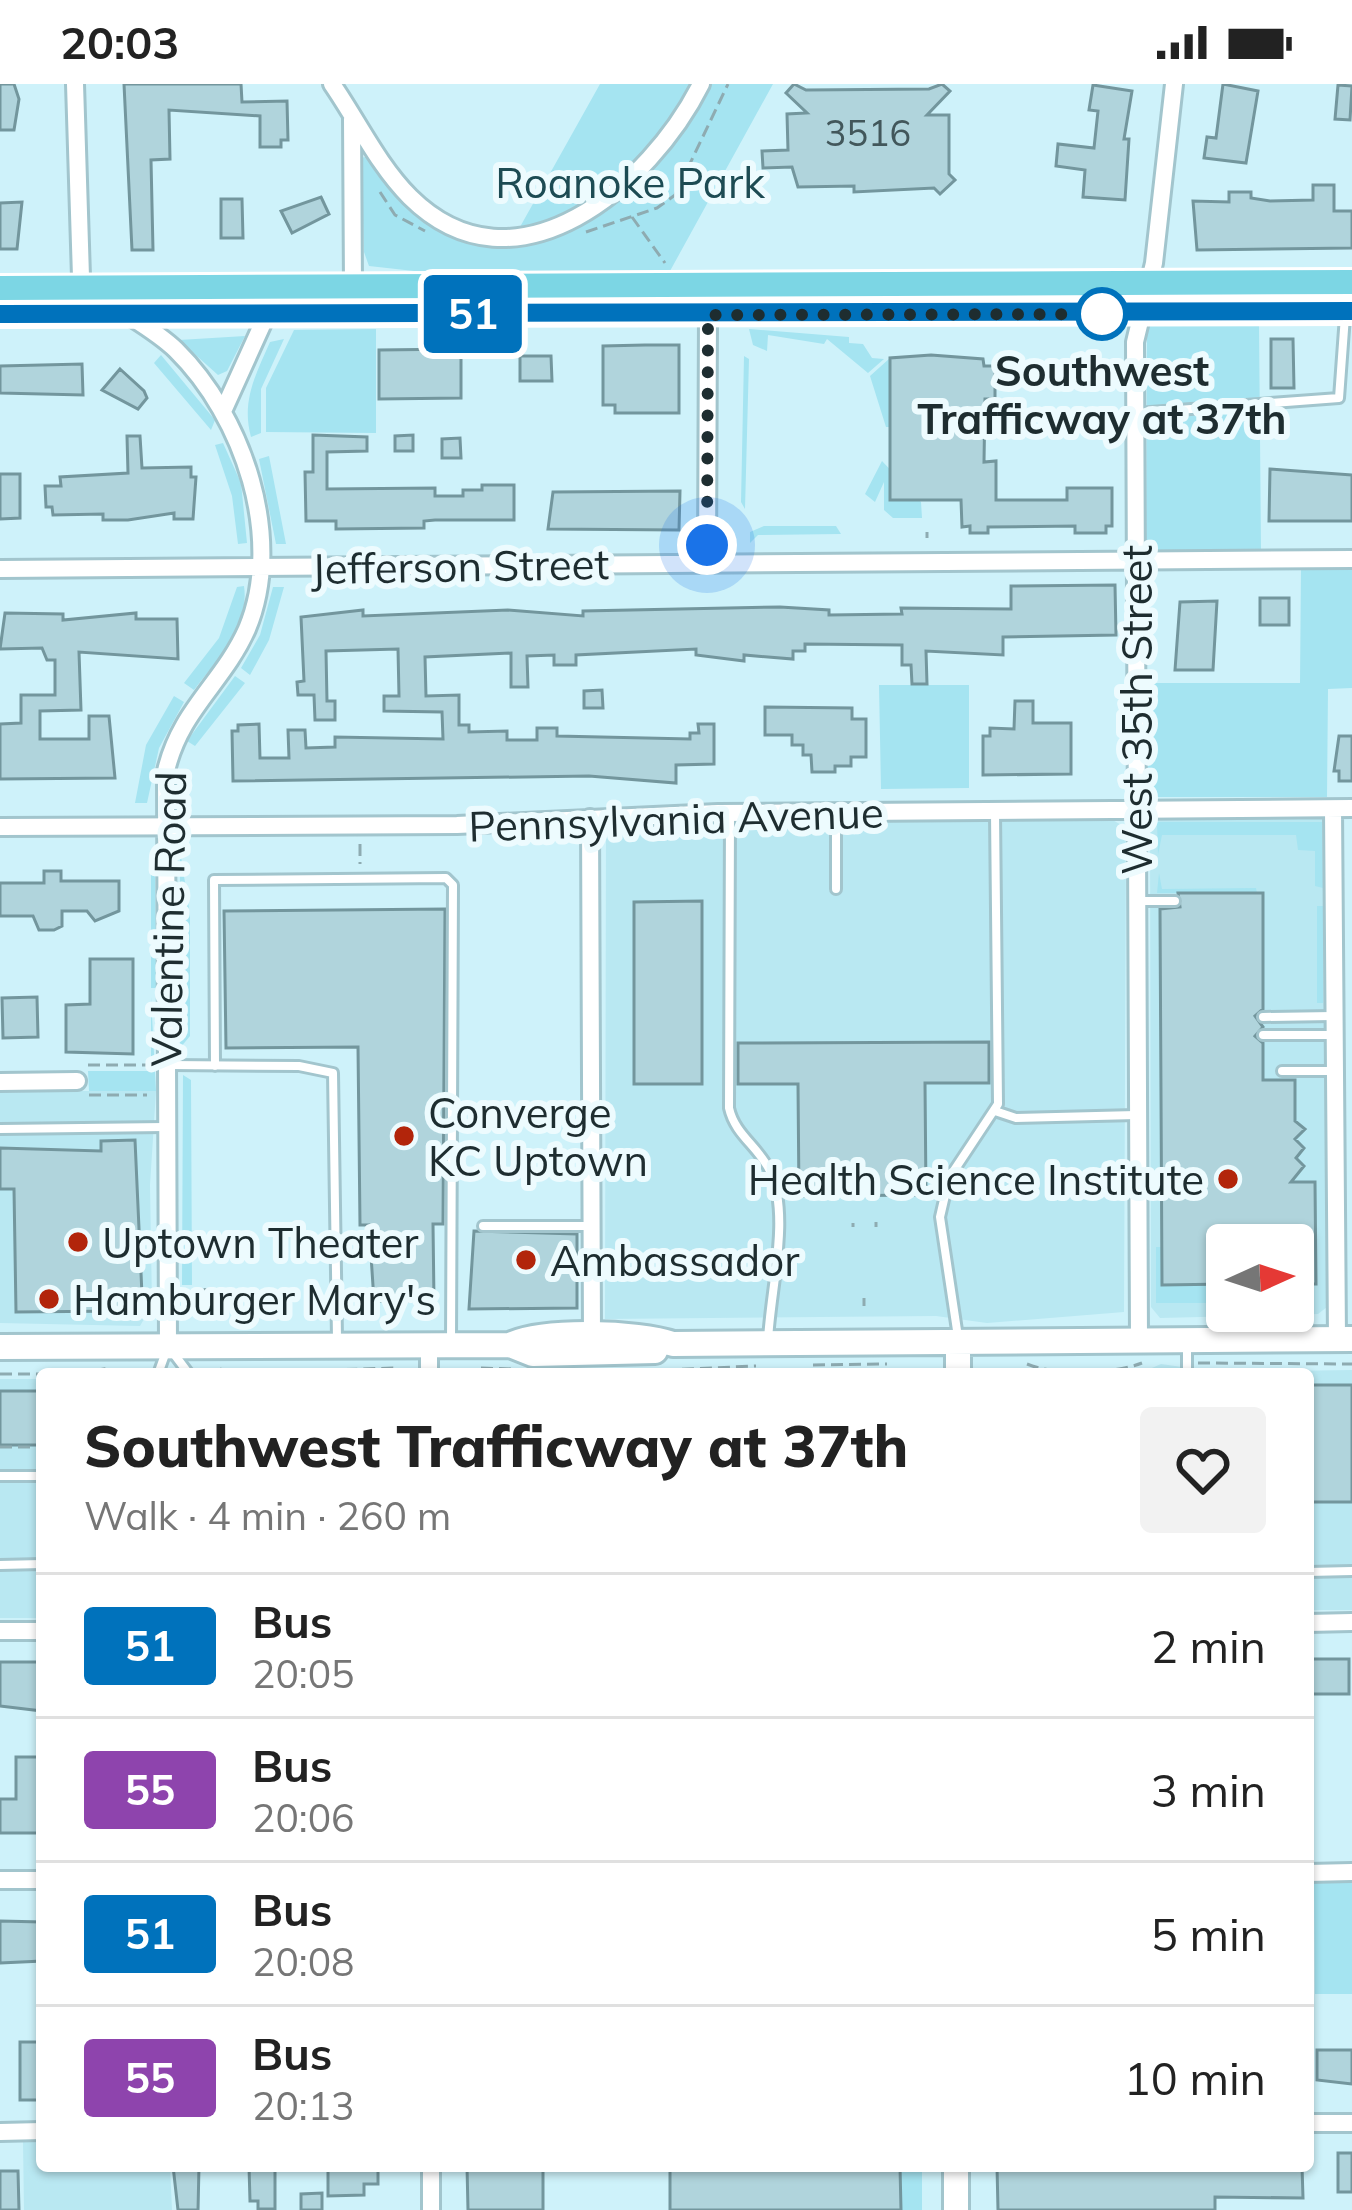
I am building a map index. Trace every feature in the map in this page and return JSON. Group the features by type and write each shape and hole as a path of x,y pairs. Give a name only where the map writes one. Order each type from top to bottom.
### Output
{"main road":[{"path":"0,288 1352,282"},
{"path":"0,314 1348,311"},
{"path":"0,1347 510,1345 531,1337 592,1336 647,1337 768,1353 958,1342 1187,1350 1345,1339"},
{"path":"958,1342 958,1368"},
{"path":"510,1345 532,1354 647,1353 673,1344"},
{"path":"956,2172 956,2210"}],"street":[{"path":"75,84 77,262 89,287"},
{"path":"332,84 410,197 448,225 477,234 542,232 596,208 633,179 682,121 700,84"},
{"name":"West 35th Street","path":"1144,1350 1137,1114 1136,413 1141,314 1174,84"},
{"path":"352,117 353,286"},
{"name":"Valentine Road","path":"89,287 173,347 224,409 251,481 260,568 255,609 237,650 184,716 172,742 163,826 158,1065 166,1127 168,1346"},
{"path":"224,409 267,314"},
{"path":"707,563 708,315"},
{"name":"Jefferson Street","path":"0,569 1352,560"},
{"path":"1342,808 1334,1025 1345,1339"},
{"name":"Pennsylvania Avenue","path":"0,827 457,825 730,813 1342,808"},
{"path":"590,818 592,1336"},
{"path":"0,1082 85,1081"},
{"path":"431,1368 440,1345"},
{"path":"1314,1622 1352,1622"},
{"path":"0,1631 36,1631"},
{"path":"1314,1873 1352,1872"},
{"path":"0,1880 36,1880"},
{"path":"1314,2123 1352,2123"},
{"path":"0,2132 36,2132"},
{"path":"431,2172 431,2210"}],"lane":[{"path":"1136,413 1339,398 1348,311"},
{"path":"958,1342 942,1198 968,1145 995,1111 995,811"},
{"path":"730,813 729,1108 734,1128 770,1169 779,1198 768,1353"},
{"path":"836,813 836,890"},
{"path":"215,1066 214,880 446,878 453,884 440,1345"},
{"path":"1136,901 1174,901"},
{"path":"1263,1016 1334,1025"},
{"path":"1263,1035 1334,1025"},
{"path":"158,1065 299,1066 333,1073 337,1346"},
{"path":"1282,1071 1335,1070"},
{"path":"995,1111 1016,1118 1137,1114"},
{"path":"0,1129 166,1127"},
{"path":"483,1226 591,1226"},
{"path":"160,1368 168,1346"},
{"path":"168,1346 184,1368"},
{"path":"1187,1350 1187,1368"},
{"path":"0,1476 36,1476"},
{"path":"0,1565 36,1564"},
{"path":"1314,1572 1352,1571"}],"path":[{"path":"580,233 675,195 728,84"},
{"path":"384,163 373,171 387,208 424,231"},
{"path":"631,215 669,268"},
{"path":"360,843 360,853"},
{"path":"85,1081 158,1065"},
{"path":"85,1081 150,1095"},
{"path":"205,1313 206,1288"},
{"path":"863,1298 864,1306"},
{"path":"141,1299 148,1300"},
{"path":"1125,1368 1144,1350"},
{"path":"1187,1350 1352,1364"},
{"path":"667,1368 768,1353"},
{"path":"1018,1361 1040,1368"},
{"path":"805,1364 837,1368 893,1362"},
{"path":"473,1365 512,1368"},
{"path":"396,1368 402,1366"},
{"path":"119,1368 126,1367"},
{"path":"0,1374 36,1374"},
{"path":"0,1448 36,1447"}],"shaded area":[{"path":"1323,813 1327,818 1327,1307 1318,1314 1314,1314 1314,1224 1206,1224 1206,1317 1160,1318 1151,1307 1150,822 1154,816"},
{"path":"1109,818 1125,827 1126,837 1124,1312 987,1323 936,1316 605,1319 606,831 619,825"},
{"path":"0,1091 156,1091 150,1185 152,1305 140,1326 0,1323"},
{"path":"1352,1370 1352,1610 1314,1610 1314,1371"},
{"path":"0,1379 36,1379 36,1618 0,1618"},
{"path":"23,2141 36,2141 36,2172 170,2172 172,2210 24,2210"}],"green space":[{"name":"Roanoke Park","path":"600,84 773,84 670,271 414,271 369,266 364,252 361,158 369,156 414,205 447,228 511,243"},
{"path":"1151,323 1259,323 1261,550 1153,551 1146,547 1147,332"},
{"path":"376,329 376,433 266,432 266,388 294,330"},
{"path":"749,329 849,337 849,343 863,344 872,358 884,359 868,373 827,339 824,344 768,335 767,351 753,345"},
{"path":"245,336 227,371 218,375 179,340"},
{"path":"284,339 261,389 261,433 251,437 248,411 255,377 270,342"},
{"path":"161,355 215,420 211,430 154,363"},
{"path":"744,356 749,359 745,509 741,502"},
{"path":"890,358 892,427 886,427 870,376"},
{"path":"223,443 241,483 247,543 238,544 232,496 215,445"},
{"path":"269,456 286,544 276,544 259,459"},
{"path":"882,461 921,502 922,518 893,518 884,510 884,482 875,502 865,494"},
{"path":"764,526 836,526 841,534 758,535 750,543 750,532"},
{"path":"1301,567 1352,567 1352,688 1328,689 1327,797 1153,797 1146,791 1146,683 1300,683"},
{"path":"244,586 237,629 194,690 184,683 219,638 237,587"},
{"path":"273,587 284,587 269,640 250,675 241,668 260,635"},
{"path":"235,676 245,683 195,746 187,741"},
{"path":"879,685 969,685 969,788 881,789"},
{"path":"174,696 184,702 159,748 147,803 135,803 146,745"},
{"path":"1157,822 1322,822 1323,888 1315,886 1315,851 1298,850 1296,835 1162,835 1158,855"},
{"path":"180,850 190,915 190,1036 180,1048"},
{"path":"151,851 155,851 156,988 151,988"},
{"path":"1159,873 1162,889 1256,888 1257,893 1157,893"},
{"path":"1317,906 1323,906 1323,1003 1317,1003"},
{"path":"151,997 156,1091 89,1091 88,1071 151,1071"},
{"path":"183,1075 191,1080 192,1285 182,1285"},
{"path":"1156,1247 1161,1247 1162,1284 1206,1284 1206,1303 1156,1303"},
{"path":"1314,1882 1352,1882 1352,1994 1315,1994"},
{"path":"900,2172 922,2172 922,2210 901,2210"}],"building":[{"path":"0,84 14,84 19,99 14,130 0,130"},
{"path":"124,84 241,84 242,102 287,101 288,140 281,140 281,147 260,147 260,116 169,110 170,159 151,160 153,250 132,250"},
{"path":"794,84 806,90 929,89 942,84 950,91 927,115 949,115 949,174 955,180 940,194 934,188 854,192 854,186 798,187 792,167 763,168 762,151 788,150 787,114 807,113 786,93"},
{"path":"1223,84 1258,91 1246,163 1204,158 1207,137 1216,138"},
{"path":"1093,85 1132,91 1124,139 1129,139 1125,200 1083,197 1085,170 1056,166 1058,144 1094,148 1098,111 1089,110"},
{"path":"1338,85 1352,86 1350,120 1335,119"},
{"path":"1313,185 1334,185 1334,211 1352,211 1352,248 1197,250 1193,201 1229,202 1229,192 1251,192 1251,198 1270,201 1313,200"},
{"path":"321,197 329,214 292,233 281,211"},
{"path":"221,199 242,199 243,238 221,238"},
{"path":"22,202 17,249 0,249 0,203"},
{"path":"1271,339 1293,339 1294,388 1271,388"},
{"path":"679,345 679,413 615,413 615,405 603,405 603,346"},
{"path":"461,349 461,398 379,399 379,350"},
{"path":"520,356 551,356 552,381 520,381"},
{"path":"890,358 983,359 984,366 995,366 995,399 985,399 984,462 996,461 996,500 1067,500 1067,488 1112,488 1112,526 1106,526 1106,533 1075,533 1075,526 988,527 988,533 970,533 970,526 962,527 961,500 890,500"},
{"path":"82,364 83,395 0,393 0,366"},
{"path":"120,369 144,391 147,398 138,409 102,390"},
{"path":"313,435 367,437 367,451 327,452 327,489 435,488 435,496 463,496 463,490 482,490 482,485 514,485 514,520 435,520 424,521 424,528 336,529 336,521 306,521 305,472 313,472"},
{"path":"413,435 413,451 395,451 395,436"},
{"path":"127,436 140,436 142,468 191,467 191,477 196,477 193,519 174,519 174,513 128,520 103,520 103,514 53,515 52,507 46,507 45,486 61,486 60,477 128,473"},
{"path":"460,438 461,458 442,458 442,439"},
{"path":"1270,469 1352,475 1352,521 1269,521"},
{"path":"0,474 20,474 20,518 0,519"},
{"path":"680,491 679,530 548,529 553,492"},
{"path":"1115,585 1116,635 1003,637 1003,655 926,651 927,684 912,684 911,665 902,665 902,645 805,644 805,651 793,651 793,659 744,655 744,661 696,655 696,649 576,655 576,665 554,665 554,655 527,656 528,687 511,687 511,653 425,657 426,696 459,695 459,725 469,725 469,732 507,731 507,740 537,740 537,728 557,728 557,736 690,739 690,733 699,733 698,724 714,724 714,764 676,765 676,783 589,776 233,781 232,731 238,731 238,725 259,724 260,758 289,758 288,730 305,730 306,748 335,747 335,737 443,739 442,712 384,711 384,696 399,696 398,649 326,651 327,701 335,701 335,720 315,720 314,695 298,695 297,682 304,681 301,617 363,610 363,616 508,610 583,616 583,611 780,607 829,610 829,615 902,614 901,608 1011,609 1011,586"},
{"path":"1260,598 1289,598 1289,625 1260,625"},
{"path":"1217,601 1213,670 1175,670 1180,602"},
{"path":"5,613 63,614 63,620 136,613 136,619 177,619 178,659 79,652 81,710 40,711 40,739 89,739 89,716 109,716 115,778 0,779 0,724 21,723 21,695 55,695 55,660 47,660 42,648 0,649"},
{"path":"602,690 603,708 584,708 584,691"},
{"path":"1015,701 1033,701 1033,723 1071,723 1071,774 983,775 983,736 990,736 990,728 1014,729"},
{"path":"765,707 852,708 852,719 866,719 866,757 851,757 851,766 835,766 835,772 812,772 811,755 803,755 803,745 792,745 792,735 765,735"},
{"path":"1339,736 1352,736 1352,781 1339,781 1339,771 1334,771"},
{"path":"44,871 61,871 61,881 119,881 119,911 95,921 87,911 62,911 62,926 54,930 39,930 33,916 0,916 0,883 44,883"},
{"path":"1178,893 1263,893 1263,1009 1255,1016 1263,1027 1255,1036 1263,1043 1263,1080 1295,1080 1295,1121 1305,1129 1295,1139 1304,1148 1296,1158 1304,1166 1291,1182 1315,1182 1316,1284 1314,1224 1206,1224 1206,1284 1162,1285 1160,909 1180,907"},
{"path":"702,901 702,1084 634,1084 634,902"},
{"name":"Converge KC Uptown","path":"445,909 443,1224 433,1224 434,1301 374,1301 369,1225 360,1225 358,1047 226,1048 224,911"},
{"path":"90,959 133,959 133,1054 66,1052 66,1005 90,1004"},
{"path":"37,997 38,1037 3,1038 2,998"},
{"path":"989,1042 989,1083 925,1083 926,1195 799,1196 798,1084 738,1084 738,1043"},
{"name":"Uptown Theater","path":"135,1140 142,1295 150,1295 142,1307 122,1316 122,1311 16,1312 14,1189 0,1189 0,1148 101,1151 101,1141"},
{"name":"Ambassador","path":"474,1231 577,1234 577,1308 469,1309"},
{"path":"1314,1385 1352,1385 1352,1502 1314,1502"},
{"path":"0,1391 36,1391 36,1445 0,1445"},
{"path":"1314,1659 1349,1659 1349,1694 1314,1694"},
{"path":"0,1662 36,1662 36,1710 0,1706"},
{"path":"16,1757 36,1757 36,1833 0,1833 0,1799 16,1799"},
{"path":"0,1921 36,1922 36,1961 0,1963"},
{"path":"20,2042 36,2042 36,2100 20,2100"},
{"path":"1317,2050 1352,2050 1352,2084 1317,2080"},
{"path":"1338,2153 1352,2153 1352,2192 1338,2192"},
{"path":"0,2171 18,2171 19,2210 0,2210"},
{"path":"174,2172 199,2172 198,2210 178,2210"},
{"path":"249,2172 275,2172 275,2209 258,2209 258,2201 250,2201"},
{"path":"328,2172 378,2172 378,2184 364,2184 364,2195 328,2196"},
{"path":"467,2172 543,2172 543,2210 468,2210"},
{"path":"670,2172 900,2172 901,2210 670,2210"},
{"path":"997,2172 1302,2172 1303,2198 1215,2197 1215,2210 998,2210"},
{"path":"322,2193 322,2210 301,2210 301,2194"}],"bus line":[{"name":"51","path":"0,314 1352,311"}],"place":[{"name":"Southwest Trafficway at 37th","path":"1102,314"},
{"name":"Converge KC Uptown","path":"404,1136"},
{"name":"Health Science Institute","path":"1228,1179"},
{"name":"Uptown Theater","path":"78,1242"},
{"name":"Ambassador","path":"526,1260"},
{"name":"Hamburger Mary's","path":"49,1299"}],"route":[{"path":"707,545 708,315 1124,314 1102,314"}]}
